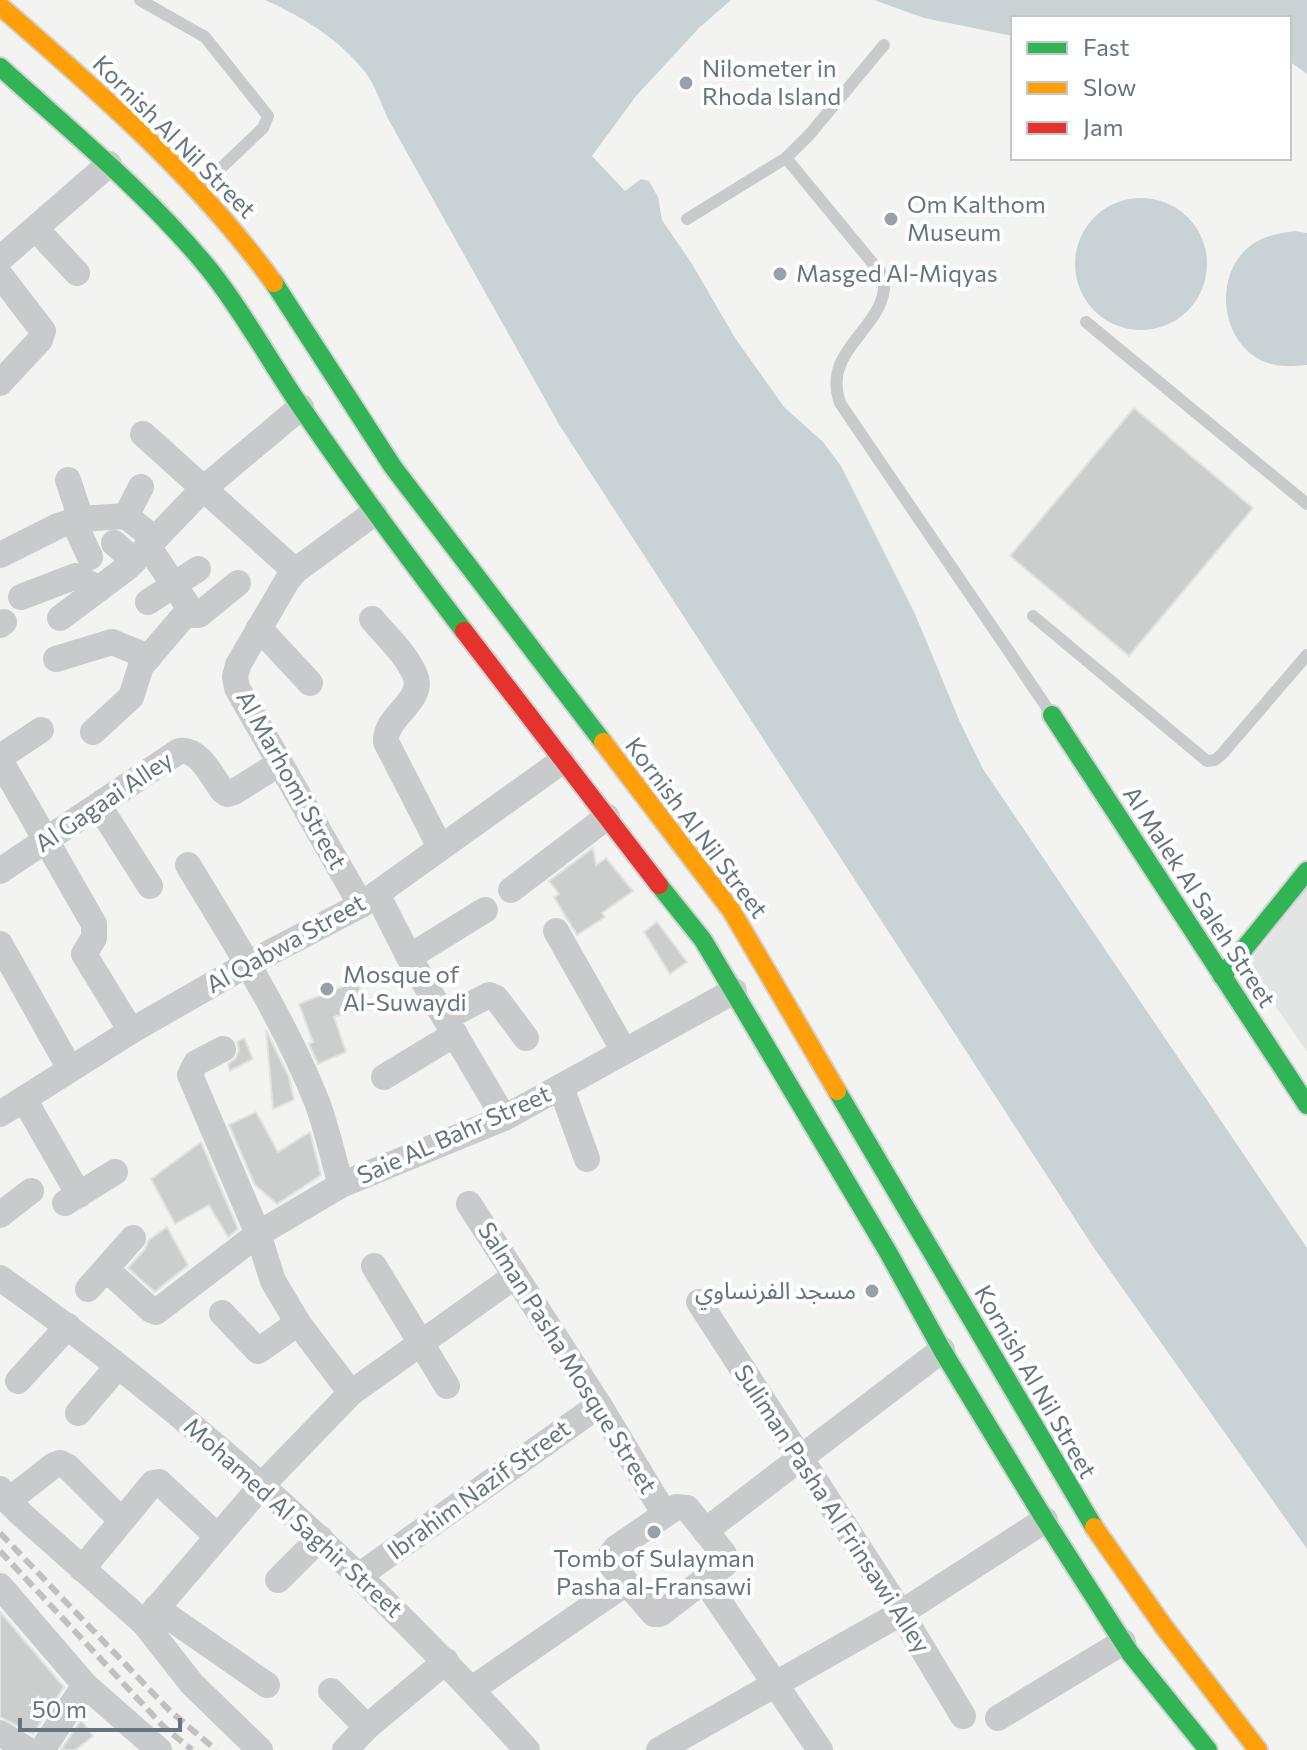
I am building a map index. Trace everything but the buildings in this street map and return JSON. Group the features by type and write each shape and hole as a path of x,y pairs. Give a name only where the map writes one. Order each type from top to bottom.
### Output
{"main road":[{"name":"Kornish Al Nil Street","path":"0,6 99,92 198,190 250,250 293,309 393,467 731,910 1081,1508 1164,1627 1258,1750"},
{"path":"0,67 109,164 207,267 236,304 301,407 374,513 562,761 703,940 1045,1520 1123,1642 1208,1750"},
{"name":"Al Malek Al Saleh Street","path":"1052,715 1307,1105"},
{"path":"1222,976 1307,871"}],"street":[{"path":"0,259 109,164"},
{"path":"36,229 77,273"},
{"path":"0,275 43,331 40,340 0,383"},
{"path":"60,618 146,548 203,489 301,407"},
{"path":"143,434 295,571"},
{"path":"68,480 80,519 78,531 90,557"},
{"path":"126,516 141,487"},
{"name":"Al Marhomi Street","path":"374,513 295,571 238,665 235,677 237,688 280,763 409,957 504,1118"},
{"path":"0,555 58,526 80,519 126,516"},
{"path":"126,516 194,615 199,615 238,583"},
{"path":"114,543 146,548"},
{"path":"148,602 198,569"},
{"path":"21,597 76,576 99,589"},
{"path":"93,732 131,697 141,666 189,610"},
{"path":"372,619 417,680 414,694 387,728 386,742 440,847"},
{"path":"259,628 310,683"},
{"path":"56,659 112,642 149,657"},
{"path":"41,730 0,759 96,930 85,951 86,959 131,1031"},
{"name":"Al Gagaai Alley","path":"0,871 179,751 188,750 195,754 227,794 280,763"},
{"name":"Al Qabwa Street","path":"0,1114 131,1031 369,899 562,761"},
{"path":"99,806 150,886"},
{"path":"511,890 607,817"},
{"path":"188,865 248,964 293,1049 318,1104 341,1185"},
{"path":"409,957 485,910"},
{"path":"556,931 624,1051"},
{"path":"2,954 70,1069"},
{"name":"Saie AL Bahr Street","path":"106,1269 156,1312 258,1234 341,1185 504,1118 734,991"},
{"path":"384,1077 489,995 496,998 526,1038"},
{"path":"223,1049 196,1063 190,1075 258,1234 273,1281 298,1323 351,1393"},
{"path":"561,1087 587,1159"},
{"path":"24,1099 72,1199 115,1172"},
{"path":"0,1215 31,1191"},
{"name":"Salman Pasha Mosque Street","path":"469,1204 599,1405 664,1513"},
{"path":"88,1289 133,1238"},
{"path":"374,1266 447,1386"},
{"path":"150,1616 263,1484 351,1393 515,1276"},
{"name":"Mohamed Al Saghir Street","path":"0,1278 68,1326 263,1484 446,1661 527,1750"},
{"name":"Suliman Pasha Al Frinsawi Alley","path":"699,1302 901,1613 963,1716"},
{"path":"222,1313 258,1351 298,1323"},
{"path":"18,1381 68,1326"},
{"path":"705,1531 942,1350"},
{"path":"78,1413 118,1366"},
{"name":"Ibrahim Nazif Street","path":"360,1575 599,1405"},
{"path":"121,1520 68,1467 60,1463 4,1495 82,1569 150,1616 267,1685"},
{"path":"82,1569 149,1485 159,1482 218,1537"},
{"path":"684,1507 726,1559 723,1567 657,1614 648,1611 612,1566 610,1556 664,1513 684,1507"},
{"path":"669,1748 901,1613 1045,1520"},
{"path":"278,1580 320,1538"},
{"path":"705,1581 820,1750"},
{"path":"472,1689 626,1583"},
{"path":"0,1586 85,1685 159,1750"},
{"path":"150,1616 192,1684 260,1750"},
{"path":"998,1718 1123,1642"},
{"path":"345,1750 367,1727 446,1661"},
{"path":"42,1750 85,1685"},
{"path":"331,1691 367,1727"},
{"path":"0,1733 28,1750"}],"lane":[{"path":"140,0 205,37 268,116 263,128 198,190"},
{"path":"687,219 786,158 810,134 884,45"},
{"path":"786,158 884,277 886,292 881,305 839,364 835,390 840,403 1052,715"},
{"path":"1086,322 1307,504"},
{"path":"1033,616 1207,761 1215,760 1222,754 1307,655"}],"shaded area":[{"path":"265,0 731,0 699,28 636,96 592,156 625,191 641,179 649,181 658,197 662,220 735,338 784,407 823,442 841,466 915,614 983,769 1307,1248 1307,1549 1094,1248 560,426 387,117 369,77 332,39"},
{"path":"874,0 1307,0 1307,74 1291,62 1291,16 1011,16 1011,36 924,18"},
{"path":"1141,198 1166,203 1188,217 1202,239 1207,264 1202,289 1188,311 1166,325 1141,330 1116,325 1094,311 1080,289 1075,264 1080,239 1094,217 1116,203"},
{"path":"1295,231 1307,233 1307,365 1280,366 1257,358 1243,346 1227,312 1226,293 1230,274 1239,257 1254,243 1269,236"},
{"path":"1307,887 1307,1052 1247,965"}],"railway":[{"path":"0,1533 170,1711 216,1750"},
{"path":"0,1551 164,1727 192,1750"}],"traffic: fast":[{"path":"0,67 135,189 209,269 342,466 464,631"},
{"path":"274,283 393,467 603,742"},
{"path":"1052,715 1307,1105"},
{"path":"1222,976 1307,871"},
{"path":"659,885 703,940 1045,1520 1130,1653 1208,1750"},
{"path":"837,1091 1094,1527"}],"traffic: slow":[{"path":"0,6 109,103 179,171 274,283"},
{"path":"603,742 731,910 837,1091"},
{"path":"1094,1527 1164,1627 1258,1750"}],"traffic: jam":[{"path":"464,631 659,885"}],"place":[{"name":"Nilometer in Rhoda Island","path":"686,83"},
{"name":"Om Kalthom Museum","path":"891,219"},
{"name":"Masged Al-Miqyas","path":"780,274"},
{"name":"Mosque of Al-Suwaydi","path":"327,989"},
{"name":"مسجد الفرنساوي","path":"872,1291"},
{"name":"Tomb of Sulayman Pasha al-Fransawi","path":"654,1532"}]}
